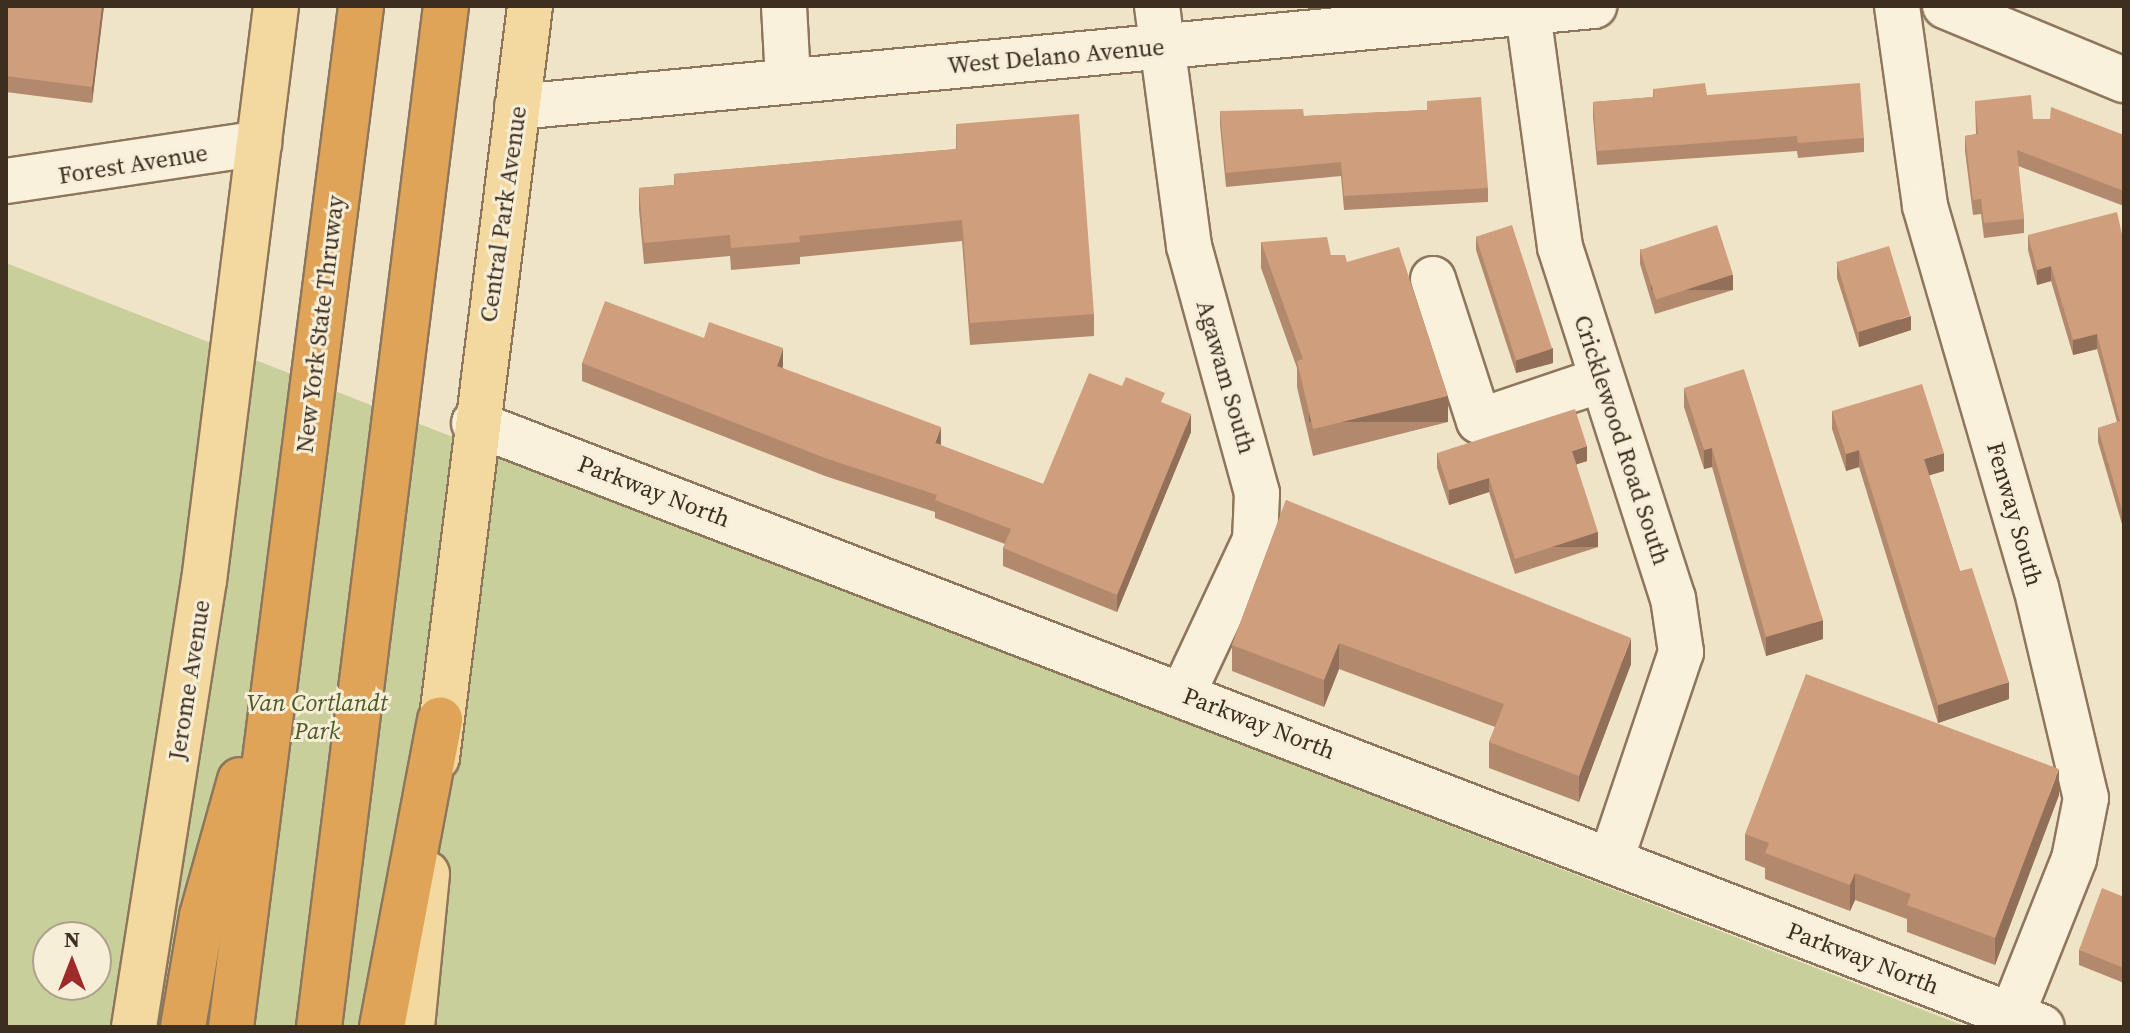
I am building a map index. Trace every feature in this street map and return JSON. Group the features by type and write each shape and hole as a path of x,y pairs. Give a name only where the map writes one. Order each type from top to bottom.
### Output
{"highway":[{"name":"New York State Thruway","path":"279,643 361,6"},
{"path":"319,1027 446,6"},
{"path":"183,1027 202,916 279,643"},
{"path":"231,1027 279,643"},
{"path":"382,1027 440,719"}],"main road":[{"path":"259,143 276,6"},
{"name":"Central Park Avenue","path":"474,423 530,6"},
{"name":"Jerome Avenue","path":"134,1027 185,709 259,143"},
{"path":"412,1027 440,719 474,423"}],"street":[{"path":"784,6 788,81"},
{"name":"West Delano Avenue","path":"517,107 788,81 1160,26 1594,6"},
{"name":"Fenway South","path":"1897,6 1925,206 2036,587 2086,798 2074,859 2027,1021"},
{"path":"1945,6 2124,80"},
{"name":"Cricklewood Road South","path":"1527,9 1560,247 1673,598 1681,652 1611,860"},
{"name":"Agawam South","path":"1160,26 1189,246 1250,459 1258,523 1183,694"},
{"name":"Forest Avenue","path":"6,181 259,143"},
{"path":"1433,279 1479,421 1601,380"},
{"name":"Parkway North","path":"474,423 2027,1021"}],"green space":[{"name":"Van Cortlandt Park","path":"6,263 1967,1027 6,1027"}],"building":[{"path":"6,6 102,6 92,87 6,76"},
{"path":"1705,83 1707,95 1860,83 1864,138 1798,143 1797,136 1597,151 1593,102 1654,97 1653,89"},
{"path":"2031,95 2033,119 2050,119 2051,107 2124,135 2124,191 2017,150 2024,219 1984,223 1981,199 1973,200 1965,136 1978,134 1975,101"},
{"path":"1481,97 1488,188 1344,196 1341,162 1226,173 1220,111 1303,109 1304,116 1427,110 1427,101"},
{"path":"1079,114 1094,314 970,323 962,220 799,236 800,242 731,248 730,235 644,243 639,188 675,185 674,174 957,149 956,124"},
{"path":"2117,212 2124,243 2124,517 2098,428 2120,421 2097,334 2073,340 2051,266 2037,270 2028,235"},
{"path":"1512,225 1552,349 1516,360 1476,237"},
{"path":"1717,225 1733,274 1656,299 1640,250"},
{"path":"1327,237 1331,255 1345,255 1347,262 1399,247 1448,396 1313,429 1297,361 1303,359 1261,242"},
{"path":"1889,246 1910,316 1858,332 1836,262"},
{"path":"605,301 704,338 709,322 783,348 777,366 941,427 935,443 1043,484 1089,373 1122,386 1126,377 1165,393 1161,402 1191,414 1117,595 1003,548 1011,529 935,500 937,495 825,458 582,363"},
{"path":"1744,369 1823,620 1766,637 1712,448 1704,450 1684,388"},
{"path":"1922,384 1944,453 1924,459 1960,571 1972,568 2009,682 1938,705 1859,450 1846,454 1832,411"},
{"path":"1575,409 1587,446 1572,451 1598,532 1515,559 1489,478 1449,490 1437,453"},
{"path":"1286,500 1631,638 1579,776 1489,742 1504,704 1339,643 1324,680 1232,645"},
{"path":"1806,674 2059,769 1995,938 1907,905 1911,894 1855,873 1850,885 1765,853 1769,843 1745,834"},
{"path":"2102,888 2124,897 2124,968 2079,950"}]}
